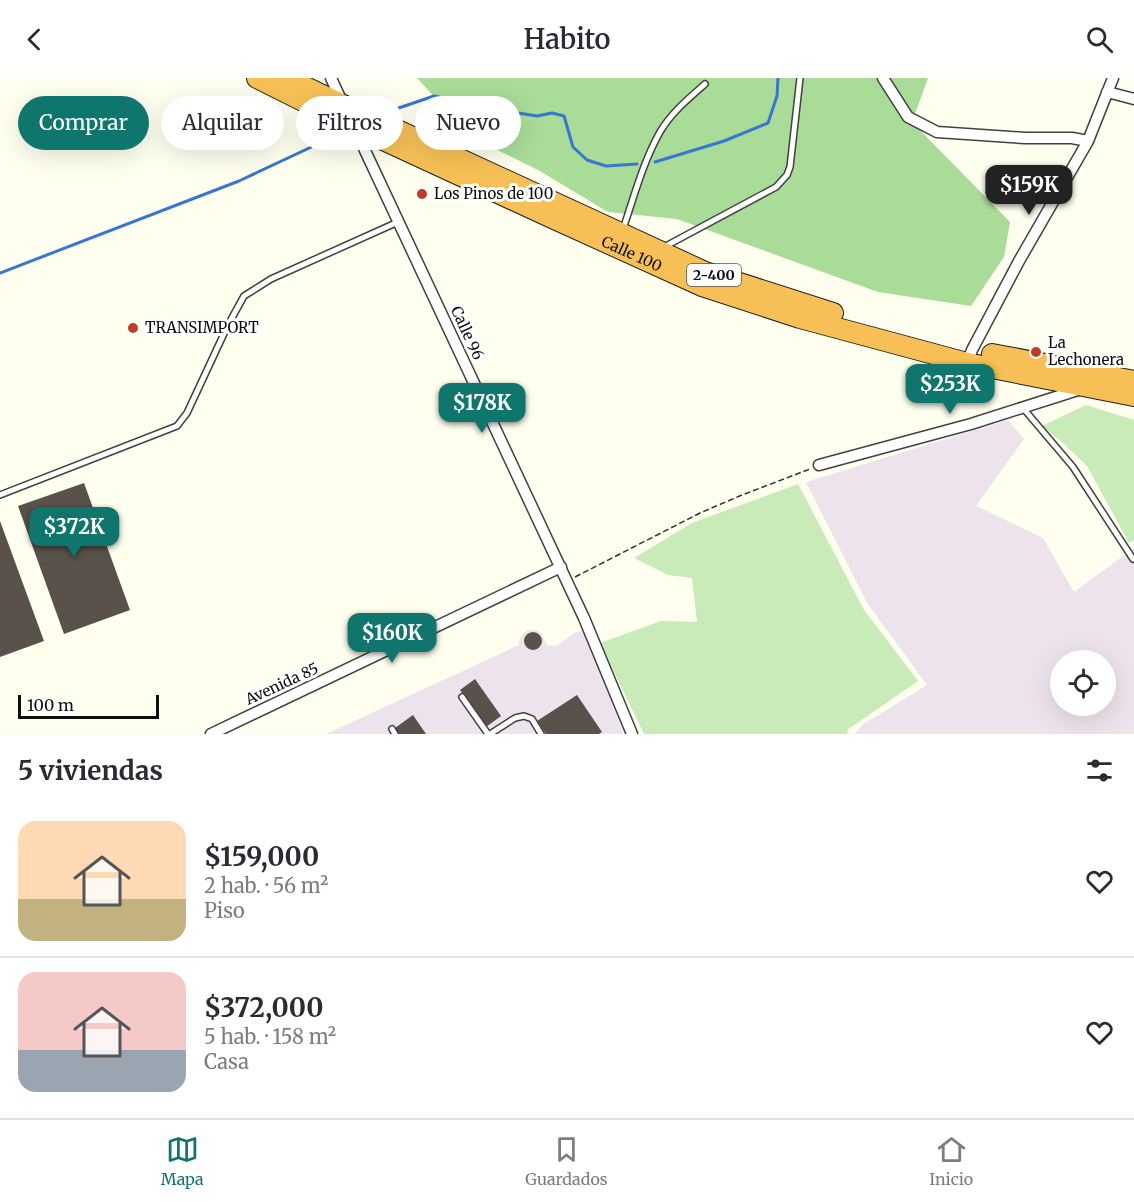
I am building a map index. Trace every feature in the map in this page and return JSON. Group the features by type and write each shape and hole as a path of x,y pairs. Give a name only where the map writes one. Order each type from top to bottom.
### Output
{"highway":[{"name":"Calle 100","path":"256,78 296,98"},
{"name":"Calle 100","path":"287,78 324,96"},
{"name":"Calle 100","path":"403,133 705,272 970,356 1134,381"},
{"name":"Calle 100","path":"403,149 702,286 800,318 970,356 1096,389 1134,396"},
{"path":"1096,389 1134,405"}],"street":[{"name":"Calle 96","path":"331,78 339,96"},
{"path":"884,78 908,117 937,132 1025,138 1072,138 1088,141"},
{"path":"970,356 1019,261 1088,141 1113,78"},
{"path":"1107,92 1134,99"},
{"name":"Calle 96","path":"364,150 561,567 632,734"},
{"path":"819,465 1096,389"},
{"name":"Avenida 85","path":"211,734 561,567"}],"lane":[{"path":"657,250 782,182 790,167 800,78"},
{"path":"621,233 642,176 664,127 684,103 705,84"},
{"path":"0,495 177,426 187,413 244,296 271,279 398,222"},
{"path":"1023,408 1073,467 1132,559"},
{"path":"462,697 489,734 515,718 524,716 532,719 541,734"}],"path":[{"path":"567,581 700,513 819,465"}],"shaded area":[{"path":"1008,420 1024,439 976,506 1043,538 1074,592 1134,548 1134,734 855,734 862,725 927,685 867,603 806,482"},
{"path":"528,630 541,633 547,645 557,646 574,633 585,630 623,734 326,734 519,645 519,640"}],"green space":[{"path":"417,78 928,78 912,122 1010,222 1004,257 971,306 878,292 677,219 608,212 538,170 497,150 521,150 521,96 433,96"},
{"path":"1086,405 1134,420 1134,540 1129,543 1087,466 1042,426"},
{"path":"798,484 864,610 918,681 847,730 848,734 644,734 600,643 661,621 697,622 692,578 668,575 634,558 692,523"}],"building":[{"path":"84,483 130,610 64,634 18,506"},
{"path":"0,521 44,641 0,657"},
{"path":"533,632 539,635 542,641 539,647 533,650 527,647 524,641 527,635"},
{"path":"475,679 501,716 486,727 460,690"},
{"path":"577,695 602,732 599,734 546,734 537,721"},
{"path":"413,715 426,734 399,734 395,728"}],"waterway":[{"path":"655,162 724,141 768,123 777,96 778,78"},
{"path":"403,107 434,96 537,116 552,113 564,116 573,147 587,160 606,166 637,164"},
{"path":"0,273 239,181 305,150"}],"place":[{"name":"Los Pinos de 100","path":"422,194"},
{"name":"TRANSIMPORT","path":"133,328"},
{"name":"La Lechonera","path":"1036,352"}]}
